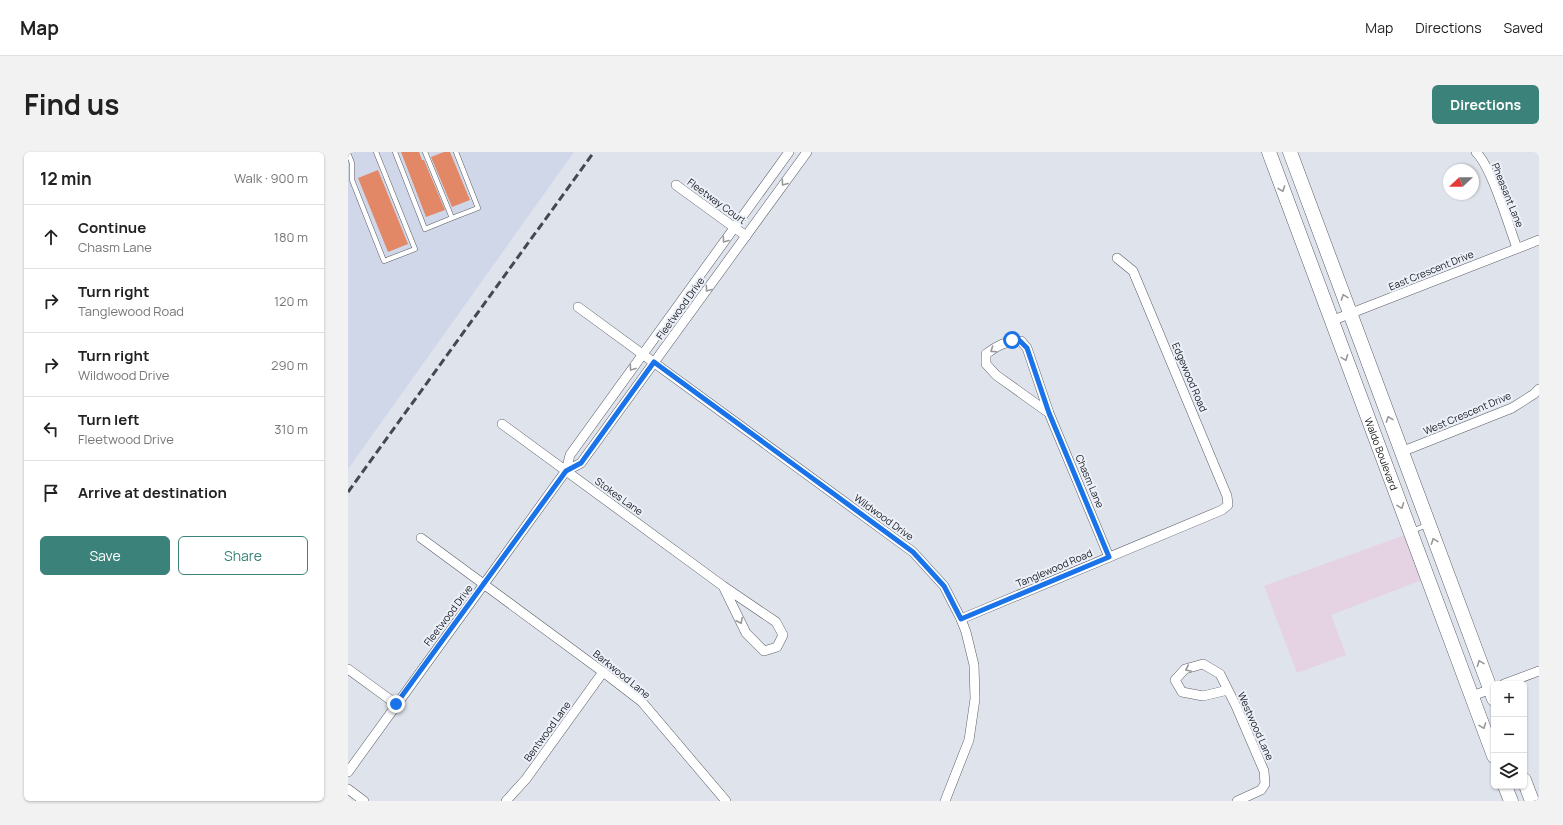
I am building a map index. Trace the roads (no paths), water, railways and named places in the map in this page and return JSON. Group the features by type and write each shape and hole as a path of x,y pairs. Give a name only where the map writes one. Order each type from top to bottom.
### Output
{"main road":[{"name":"Waldo Boulevard","path":"1269,152 1493,753"},
{"name":"Waldo Boulevard","path":"1290,152 1428,524 1491,687"},
{"path":"1527,788 1532,801"},
{"path":"1506,789 1511,801"}],"street":[{"name":"Fleetwood Drive","path":"348,772 566,471 570,455 789,152"},
{"name":"Fleetwood Drive","path":"566,471 581,463 807,152"},
{"name":"Pheasant Lane","path":"1476,152 1481,158 1492,181 1517,248"},
{"name":"Fleetway Court","path":"676,185 746,236"},
{"name":"East Crescent Drive","path":"1331,321 1539,240"},
{"name":"Edgewood Road","path":"1117,258 1133,271 1227,496 1228,505 1222,510"},
{"name":"Wildwood Drive","path":"578,307 913,552 944,586 966,632 974,665 975,699 969,740 945,801"},
{"name":"Chasm Lane","path":"1049,413 996,375 986,364 986,354 996,347 1012,340 1020,341 1027,348 1049,413 1109,557"},
{"name":"West Crescent Drive","path":"1401,452 1512,408 1534,394 1539,389"},
{"name":"Stokes Lane","path":"502,424 723,586 776,622 783,635 777,647 764,651 746,633 723,586"},
{"name":"Tanglewood Road","path":"961,619 1222,510"},
{"name":"Barkwood Lane","path":"421,538 642,702 726,801"},
{"name":"Westwood Lane","path":"1228,690 1203,696 1182,692 1175,680 1185,669 1202,664 1220,674 1228,690 1264,771 1265,784 1261,790 1237,801"},
{"path":"348,669 396,704"},
{"path":"1512,681 1539,670"},
{"name":"Bentwood Lane","path":"506,801 526,779 603,672"},
{"path":"1472,696 1491,692"},
{"path":"348,789 364,801"}],"lane":[{"path":"348,153 352,163 352,180 384,261 415,249 376,152"},
{"path":"395,152 425,229 478,208 456,152"},
{"path":"425,152 452,218"},
{"path":"1410,531 1428,524"}],"railway":[{"path":"348,492 594,152"}]}
